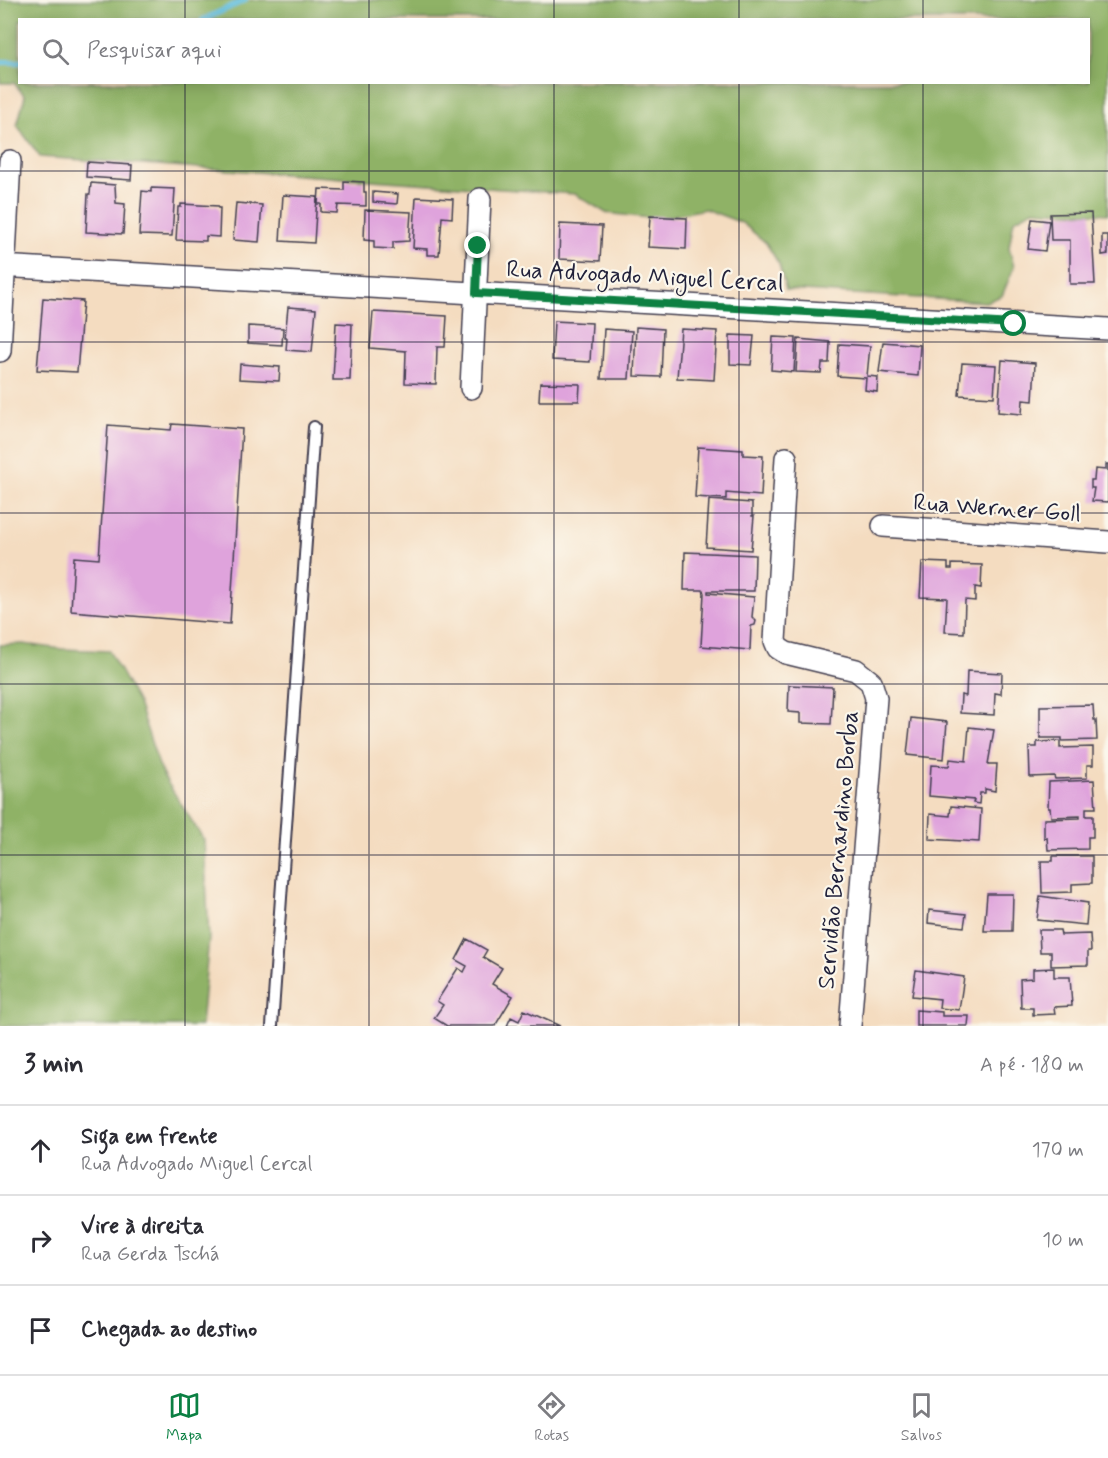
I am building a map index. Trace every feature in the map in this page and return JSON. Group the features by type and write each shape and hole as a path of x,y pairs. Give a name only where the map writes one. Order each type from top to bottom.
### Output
{"street":[{"path":"0,351 2,266 10,161"},
{"path":"471,388 480,199"},
{"name":"Rua Advogado Miguel Cercal","path":"2,266 1108,329"},
{"name":"Servidão Bernardino Borba","path":"786,458 775,641 778,648 786,653 855,670 871,682 876,698 850,1026"},
{"name":"Rua Werner Goll","path":"883,526 1108,542"}],"lane":[{"path":"272,1026 314,427"}],"green space":[{"path":"0,0 1108,0 1108,214 1033,210 1014,220 1009,247 1014,267 1002,296 986,302 786,290 779,264 766,243 742,223 705,209 657,219 606,213 575,194 40,157 17,125 25,96 14,83 0,83"},
{"path":"23,644 62,649 109,651 138,703 162,774 204,840 209,938 201,1026 0,1026 0,645"}],"building":[{"path":"87,162 132,165 131,180 86,177"},
{"path":"344,181 364,182 366,206 338,205 337,213 321,212 321,204 318,204 319,189 344,190"},
{"path":"91,183 115,185 116,203 125,204 123,234 86,232 88,194 90,194"},
{"path":"151,188 175,189 172,236 139,235 142,191 151,192"},
{"path":"373,192 398,194 397,204 373,202"},
{"path":"283,195 317,197 314,243 280,241"},
{"path":"416,197 453,199 452,218 442,217 439,255 427,255 427,249 413,248"},
{"path":"236,203 262,205 259,242 233,240"},
{"path":"181,204 218,206 220,208 219,237 206,236 206,241 176,240 178,207 181,207"},
{"path":"365,210 411,212 409,241 393,242 393,249 374,248 374,241 364,240"},
{"path":"1091,213 1095,284 1070,284 1070,240 1051,240 1050,214"},
{"path":"650,216 687,218 686,249 648,247"},
{"path":"1032,219 1049,221 1045,251 1028,249"},
{"path":"560,224 602,226 600,261 559,259"},
{"path":"1102,235 1108,235 1108,254 1102,255"},
{"path":"43,298 83,301 77,372 37,370"},
{"path":"288,307 316,309 312,352 286,350"},
{"path":"373,312 447,316 445,347 437,347 436,384 405,383 406,351 370,348"},
{"path":"554,321 592,323 590,362 552,360"},
{"path":"336,323 352,324 350,380 333,380"},
{"path":"248,326 283,328 282,345 248,343"},
{"path":"636,327 663,329 661,377 634,376"},
{"path":"604,329 632,331 629,379 601,379"},
{"path":"681,329 717,331 714,380 677,378"},
{"path":"730,335 754,336 751,365 730,364"},
{"path":"773,337 796,338 794,372 771,370"},
{"path":"798,339 830,342 829,363 822,363 821,373 796,372"},
{"path":"883,342 920,345 918,376 879,372"},
{"path":"839,344 870,346 867,376 878,377 877,392 865,390 866,378 837,376"},
{"path":"1002,360 1035,363 1033,401 1023,400 1022,414 998,412"},
{"path":"962,363 996,365 994,397 959,395"},
{"path":"240,364 280,367 279,381 239,379"},
{"path":"540,383 580,384 579,401 539,401"},
{"path":"172,424 242,429 230,624 71,611 74,557 99,559 108,425 171,430"},
{"path":"698,447 743,450 743,455 763,456 761,496 726,493 726,499 695,497"},
{"path":"1106,464 1108,464 1108,502 1092,501 1094,488 1091,488 1091,480 1094,480 1095,469 1106,470"},
{"path":"709,500 752,503 752,516 754,516 751,550 706,547"},
{"path":"685,552 755,555 754,591 708,591 708,593 754,597 752,617 756,621 755,625 751,626 750,650 701,646 704,593 703,590 684,590"},
{"path":"922,562 948,563 948,569 952,569 952,564 982,565 981,588 975,587 975,601 965,600 964,633 945,632 947,598 920,597"},
{"path":"967,671 1002,673 1001,694 995,693 994,715 960,713 961,695 966,696"},
{"path":"789,685 833,687 831,724 800,723 800,713 788,712"},
{"path":"1093,705 1097,740 1062,741 1062,738 1040,738 1040,706"},
{"path":"911,718 947,722 944,759 907,755"},
{"path":"969,727 994,730 988,764 997,764 995,791 985,789 985,793 980,793 979,804 973,803 974,800 929,796 931,765 949,766 950,759 966,761"},
{"path":"1060,741 1060,748 1093,747 1093,765 1087,765 1087,778 1030,777 1029,747 1037,747 1037,742"},
{"path":"1094,780 1096,808 1086,808 1086,816 1093,816 1093,837 1088,837 1088,849 1048,850 1047,837 1044,838 1044,819 1080,818 1080,816 1051,817 1050,808 1048,808 1049,782"},
{"path":"951,806 981,809 979,842 929,839 930,814 950,816"},
{"path":"1053,856 1092,856 1092,883 1072,884 1072,892 1042,893 1041,861 1053,861"},
{"path":"987,894 1013,894 1012,931 984,931"},
{"path":"1040,896 1088,903 1086,925 1037,920"},
{"path":"929,910 966,914 964,927 928,923"},
{"path":"1039,930 1060,930 1061,935 1090,934 1091,951 1088,951 1088,965 1051,966 1051,952 1040,952"},
{"path":"467,939 487,950 483,957 502,968 492,984 513,996 495,1026 447,1026 434,1018 443,1005 437,1001 458,968 464,972 467,966 456,960"},
{"path":"1054,968 1054,977 1070,977 1072,1006 1054,1007 1055,1014 1033,1015 1033,1008 1021,1008 1020,979 1033,978 1033,969"},
{"path":"916,970 964,977 959,1010 939,1008 940,999 912,996"},
{"path":"524,1010 560,1026 507,1026 511,1017 519,1021"},
{"path":"916,1010 942,1012 942,1016 969,1016 968,1026 916,1026"}],"waterway":[{"path":"207,18 245,0"},
{"path":"0,62 18,62"}],"route":[{"path":"478,246 476,293 1014,324"}]}
